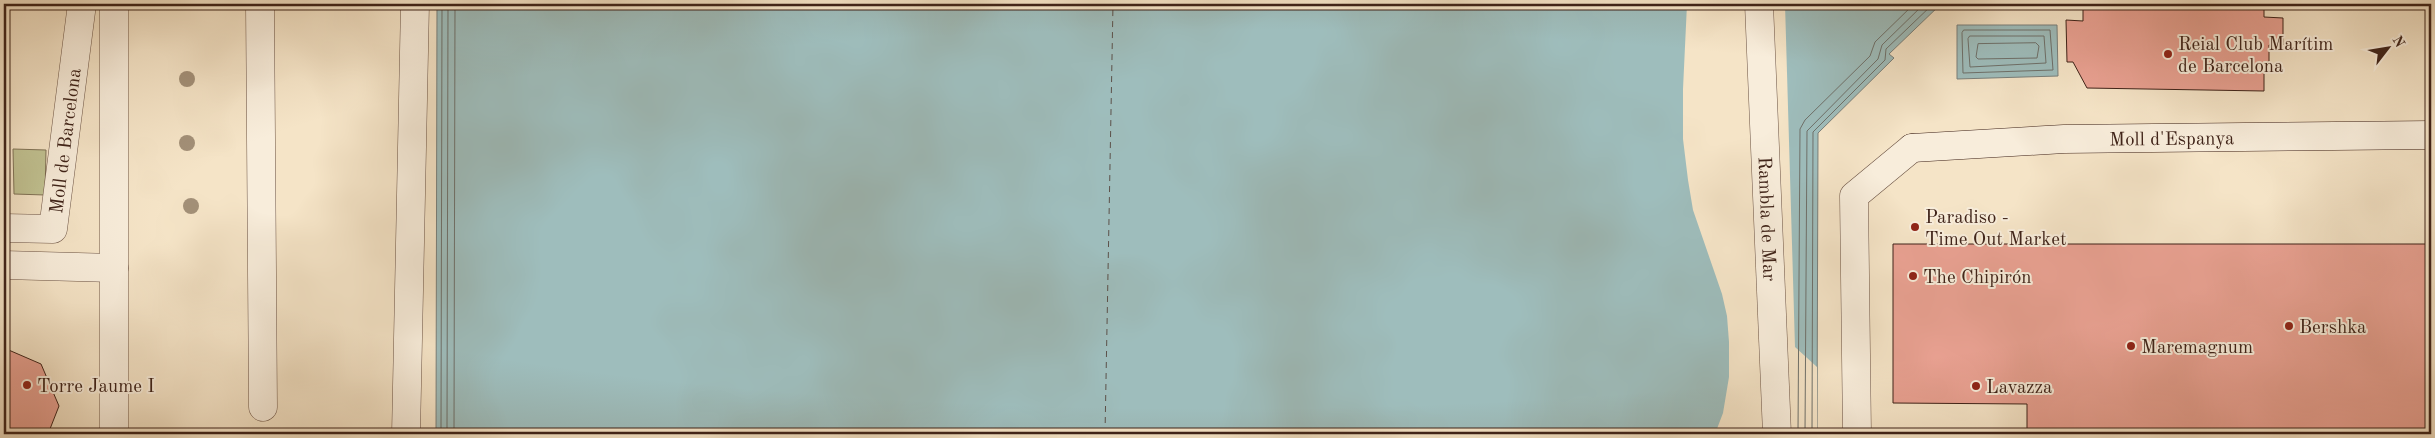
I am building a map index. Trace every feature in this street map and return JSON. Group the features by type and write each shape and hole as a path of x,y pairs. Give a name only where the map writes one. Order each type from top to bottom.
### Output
{"street":[{"name":"Moll de Barcelona","path":"4,228 53,229 82,4"},
{"path":"114,4 114,434"},
{"path":"260,4 263,407"},
{"path":"406,434 415,4"},
{"name":"Rambla de Mar","path":"1758,4 1777,434"},
{"name":"Moll d'Espanya","path":"1857,434 1854,196 1912,148 2064,139 2431,135"},
{"path":"4,265 114,268"}],"green space":[{"path":"13,149 46,150 45,195 14,194"}],"water":[{"path":"437,4 1941,4 1889,54 1894,58 1818,133 1817,434 436,434"},
{"path":"1957,25 2057,25 2058,76 1957,79"}],"pier":[{"path":"1687,4 1785,4 1795,347 1817,367 1817,434 1715,434 1723,413 1729,377 1729,342 1727,316 1722,294 1693,210 1688,180 1683,139"}],"building":[{"name":"Reial Club Marítim de Barcelona","path":"2083,4 2264,4 2264,17 2283,18 2283,45 2269,45 2269,62 2264,62 2264,91 2087,88 2073,62 2067,62 2066,20 2083,21"},
{"name":"Maremagnum","path":"1893,244 2431,244 2431,434 2027,434 2027,404 1893,403"},
{"name":"Torre Jaume I","path":"4,348 41,364 59,406 48,434 4,434"}],"ferry route":[{"path":"1105,434 1113,4"}],"place":[{"name":"Reial Club Marítim de Barcelona","path":"2168,54"},
{"name":"Paradiso - Time Out Market","path":"1915,227"},
{"name":"The Chipirón","path":"1913,276"},
{"name":"Bershka","path":"2289,326"},
{"name":"Maremagnum","path":"2131,346"},
{"name":"Torre Jaume I","path":"27,385"},
{"name":"Lavazza","path":"1976,386"}]}
